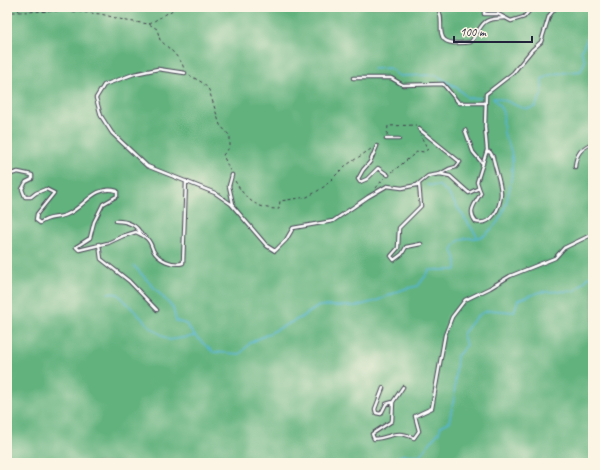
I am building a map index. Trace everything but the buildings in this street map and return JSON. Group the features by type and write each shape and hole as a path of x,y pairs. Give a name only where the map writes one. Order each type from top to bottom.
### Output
{"lane":[{"path":"438,7 440,10 440,33 445,40 452,42 471,42 481,25 489,19 505,18"},
{"path":"495,7 484,11 484,14 498,14 511,21 524,17 531,9 538,7"},
{"path":"487,152 490,152 493,157 501,193 496,210 491,219 486,222 476,222 471,216 471,210 481,193 477,182 487,152 485,127 486,94 513,73 532,50 541,42 549,16 556,7"},
{"path":"185,73 158,69 134,74 104,85 96,98 101,116 112,133 147,166 215,192 233,206 267,246 275,251 286,240 293,228 334,221 375,192 387,186 402,188 419,184 428,176 440,174 456,167 460,162 419,129"},
{"path":"353,78 391,78 403,85 443,84 459,102 486,103"},
{"path":"465,130 472,152 483,164"},
{"path":"386,139 399,139"},
{"path":"575,167 576,157 584,147 593,143"},
{"path":"377,146 370,162 358,179 360,182 367,179 378,168 388,175"},
{"path":"7,175 18,172 32,175 32,179 22,189 25,198 31,198 36,193 46,189 51,190 54,193 37,214 36,220 40,223 46,218 66,215 99,192 107,189 117,190 117,196 103,204 94,222 90,238 76,247 79,250 108,243 129,233 136,232 142,235"},
{"path":"440,174 450,176 469,193 479,188"},
{"path":"232,175 229,186 233,206"},
{"path":"116,221 130,223 138,228 142,235 150,243 157,256 169,263 183,263 186,181"},
{"path":"419,184 421,206 399,228 398,248 391,256 394,260 402,254 406,246 421,244"},
{"path":"403,388 393,402 392,421 372,434 374,439 380,439 391,434 404,433 414,438 419,431 416,416 432,408 445,335 452,317 465,300 510,276 556,258 564,248 593,234"},
{"path":"99,244 101,259 129,281 157,310"},
{"path":"383,388 375,409 376,413 381,414 386,404 393,402"}],"path":[{"path":"18,12 21,7"},
{"path":"72,7 74,12"},
{"path":"149,24 178,7"},
{"path":"7,14 18,12 74,12 101,14 127,21 149,24 157,29 160,40 182,63 185,73 203,83 209,90 220,125 230,136 230,147 223,155 232,175 244,195 251,202 266,209 279,209 280,201 307,197 316,192 325,186 346,166 377,146"},
{"path":"375,192 377,187 388,175 418,151 424,152 428,149 420,138 419,129 415,125 388,126 386,139"}],"green space":[{"path":"7,7 593,7 593,463 7,463"}],"waterway":[{"path":"108,293 118,294 150,327 169,340 195,336 213,352 240,354 250,343 302,317 319,306 357,306 376,301 404,289 418,286 430,270 456,270 456,259 452,250 459,240 480,237 485,235 494,226 499,220 503,211 510,189 512,156 510,147 505,138 502,110 493,98 504,100 519,107 535,107 542,94 542,79 552,74 581,71 585,61 581,51 588,37 593,35"},
{"path":"373,69 389,68 399,76 436,75 457,88 468,98 481,98"},
{"path":"427,185 440,186 447,192 477,236"},
{"path":"134,266 173,308 176,321 186,324 195,336"},
{"path":"384,463 403,455 420,455 439,432 441,426 449,422 454,398 457,356 466,346 463,334 478,315 483,312 495,310 514,312 518,300 540,292 575,291 593,273"}]}
